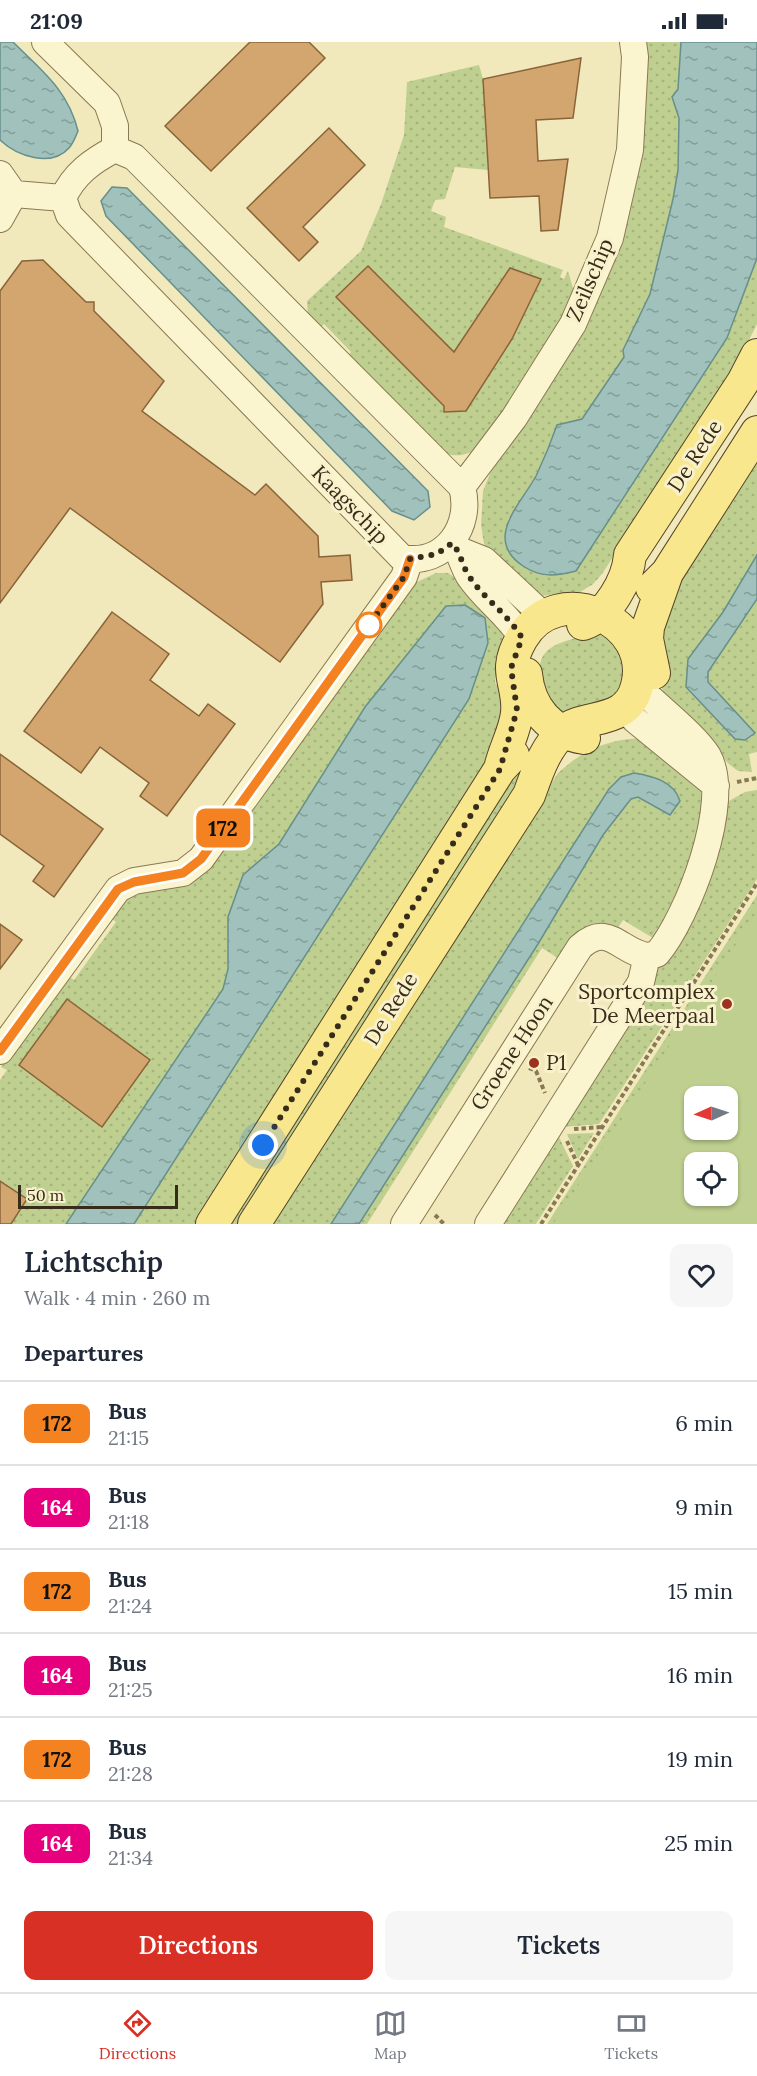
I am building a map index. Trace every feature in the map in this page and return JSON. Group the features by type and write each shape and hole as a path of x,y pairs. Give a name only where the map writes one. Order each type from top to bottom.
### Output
{"main road":[{"name":"De Rede","path":"591,610 629,571 630,555 743,382 757,355"},
{"name":"De Rede","path":"639,642 648,627 667,573 757,432"},
{"path":"564,609 591,610 639,642 654,671 640,702 614,733 573,735 526,708 511,668 526,644 531,626 544,616 564,609"},
{"path":"526,644 549,633 592,621 591,610"},
{"name":"De Rede","path":"212,1224 500,769 526,708"},
{"name":"De Rede","path":"254,1224 529,795 551,776 573,744 573,735"}],"street":[{"path":"45,42 107,103 115,126 115,148"},
{"name":"Zeilschip","path":"462,488 514,418 573,324 610,238 630,150 635,57 633,42"},
{"path":"0,219 7,184 63,198 70,182 87,166 115,148"},
{"path":"115,148 134,157 462,488 466,501 464,522 455,546 469,576 511,622 526,644"},
{"name":"Kaagschip","path":"63,198 69,215 402,558 410,559 437,554 455,546"},
{"path":"455,546 484,560 544,616"},
{"path":"0,1051 118,889 134,882 183,873 201,859 404,577 410,559"},
{"path":"488,1224 641,982 647,956 657,954 664,945 689,899 712,822 717,799 716,786 640,702"},
{"name":"Groene Hoon","path":"404,1224 580,946 596,936 605,936 636,955 647,956"}],"path":[{"path":"541,1224 757,884"},
{"path":"572,1129 602,1126"}],"green space":[{"path":"639,42 681,42 678,89 672,97 679,118 678,170 650,294 624,350 625,357 582,419 557,425 535,477 508,520 576,571 727,338 757,258 757,324 732,374 602,574 593,584 569,599 566,593 541,596 491,554 484,544 481,525 483,491 493,466 580,334"},
{"path":"479,65 483,79 488,170 455,167 445,199 435,200 431,211 446,217 444,227 563,270 560,277 564,279 568,271 575,295 562,323 480,446 468,453 456,455 446,454 346,357 351,352 324,324 319,329 308,318 307,301 361,251 381,204 404,135 407,82"},
{"path":"757,456 757,555 723,612 688,659 703,691 735,739 755,732 708,682 708,672 757,599 757,752 749,754 752,772 738,771 730,765 674,711 661,685 659,632 671,596"},
{"path":"436,573 448,573 456,578 501,627 503,634 495,681 496,685 503,684 506,704 492,761 197,1224 134,1224 469,699 446,606 365,707 279,844 243,875 228,917 228,969 223,989 66,1224 0,1224 0,1080 7,1070 1,1067 68,976 74,980 116,922 109,917 122,903 146,891 186,884 200,875 382,632 378,629 412,581 417,582"},
{"path":"602,631 618,654 623,669 621,687 617,696 561,715 552,704 543,683 540,669 542,658 548,650 568,640"},
{"path":"642,738 701,787 701,822 681,896 653,938 623,920 616,931 604,924 590,927 561,960 542,948 367,1224 359,1224 538,944 603,835 632,799 638,797 670,815 680,801 609,789 331,1224 267,1224 558,773 577,758 597,747 617,741"},
{"path":"511,769 525,777 241,1224 221,1224"},
{"path":"757,790 757,879 599,1124 563,1127 562,1122 698,904 727,802 745,792"},
{"path":"757,895 757,1099 738,1098 738,1086 684,1086 684,1106 570,1224 547,1224"},
{"name":"Sportcomplex De Meerpaal","path":"757,912 757,1224 553,1224"},
{"path":"556,1131 573,1166 536,1224 498,1224"},
{"path":"594,1133 578,1159 567,1134"}],"water":[{"path":"0,42 13,42 53,82 68,104 78,131 70,146 62,154 34,158 15,151 0,140"},
{"path":"681,42 757,42 757,258 727,338 576,571 555,575 536,573 511,556 506,545 505,533 514,510 536,476 557,425 582,419 624,357 623,350 650,294 678,170 679,118 672,97 678,89"},
{"path":"112,187 127,188 428,491 430,507 414,520 392,511 106,216 101,201"},
{"path":"757,555 757,599 708,672 708,682 755,733 745,740 735,739 686,687 688,659 723,612"},
{"path":"465,605 485,618 488,643 469,699 134,1224 66,1224 223,989 228,969 228,917 243,875 279,844 365,707 446,606"},
{"path":"634,773 668,784 680,801 670,815 638,797 631,799 603,835 538,944 359,1224 331,1224 609,789 621,777"}],"building":[{"path":"250,42 309,42 325,58 211,171 165,126"},
{"path":"581,58 573,118 536,120 538,161 568,159 558,230 541,231 539,196 490,198 483,79"},
{"path":"329,128 365,165 303,227 318,242 299,261 247,208"},
{"path":"43,260 86,302 94,302 94,311 164,381 142,411 255,495 266,484 318,536 319,557 350,555 352,580 321,582 323,604 280,662 70,508 0,603 0,291 22,261"},
{"path":"368,266 454,352 510,268 541,279 512,339 466,411 444,412 444,406 336,297"},
{"path":"112,612 169,654 150,680 199,716 208,704 235,724 167,816 140,796 149,783 100,747 81,773 24,731"},
{"path":"0,754 103,829 54,897 33,881 44,866 0,834"},
{"path":"0,924 22,940 0,969"},
{"path":"67,999 150,1060 102,1127 19,1065"},
{"path":"0,1181 27,1199 11,1224 0,1224"}],"bus line":[{"name":"172","path":"0,1051 118,889 134,882 183,873 201,859 404,577 410,559"}],"place":[{"name":"Sportcomplex De Meerpaal","path":"727,1004"},
{"name":"P1","path":"534,1063"}],"route":[{"path":"263,1145 500,769 514,726 517,710 511,668 514,654 522,638 511,622 469,576 459,550 452,543 437,554 410,559 404,577 369,625"}]}
